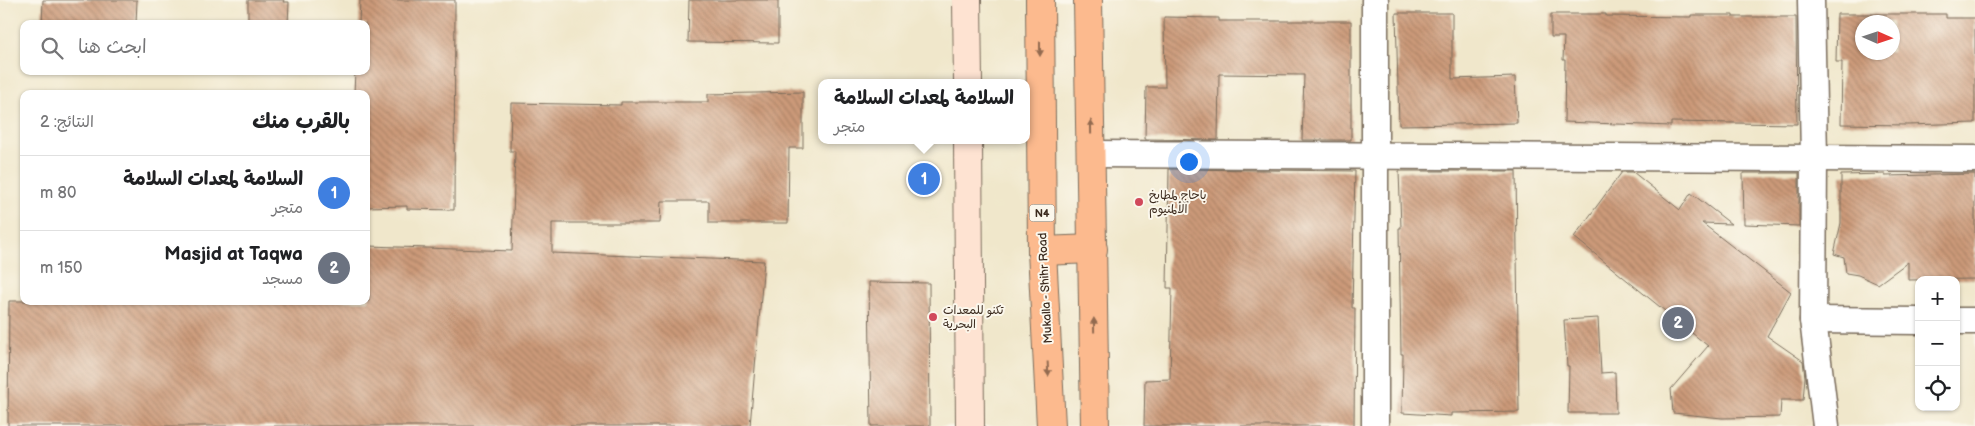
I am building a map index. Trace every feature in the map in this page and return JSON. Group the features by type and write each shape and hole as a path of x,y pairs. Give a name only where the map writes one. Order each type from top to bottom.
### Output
{"highway":[{"name":"Mukalla - Shihr Road","path":"1040,0 1042,251 1052,426"},
{"path":"1088,0 1095,426"},
{"path":"1042,251 1093,249"}],"street":[{"path":"967,0 968,79"},
{"path":"1375,0 1375,426"},
{"path":"1811,0 1814,158 1813,320 1826,426"},
{"path":"968,144 970,426"},
{"path":"1091,154 1975,159"},
{"path":"1813,320 1915,321"},
{"path":"1960,321 1975,321"}],"building":[{"path":"43,0 137,0 136,20 42,20"},
{"path":"248,0 284,0 283,2 289,2 288,20 248,20"},
{"path":"360,0 455,0 454,210 407,209 407,206 370,207 370,90 354,90 355,75 370,75 370,20 359,20"},
{"path":"689,0 778,0 778,43 688,42"},
{"path":"1396,13 1452,13 1452,79 1515,77 1517,123 1399,125"},
{"path":"1551,14 1796,17 1797,124 1671,122 1671,126 1564,122 1564,37 1551,37"},
{"path":"1837,14 1946,14 1946,18 1975,18 1975,123 1841,124 1842,62 1836,62"},
{"path":"1164,17 1219,18 1219,21 1351,21 1351,140 1302,140 1304,75 1219,74 1218,140 1145,139 1146,87 1165,87"},
{"path":"803,92 803,148 789,148 788,223 709,223 709,201 661,201 660,223 552,223 552,253 764,261 750,426 8,426 9,301 20,301 20,305 370,305 370,246 512,251 515,151 510,151 511,103 621,105 621,102 708,102 708,94"},
{"path":"1169,169 1355,171 1352,308 1355,308 1354,426 1144,426 1145,380 1170,379 1172,288 1167,288"},
{"path":"1399,171 1516,171 1519,412 1451,413 1451,416 1402,413 1403,354 1401,354"},
{"path":"1622,172 1633,172 1680,210 1691,193 1731,224 1702,223 1791,292 1767,336 1803,361 1805,377 1803,400 1781,400 1780,417 1722,418 1673,413 1671,389 1708,346 1574,237"},
{"path":"1743,173 1799,173 1799,226 1744,224"},
{"path":"1975,174 1975,279 1960,279 1960,276 1915,276 1915,280 1908,280 1908,262 1878,284 1858,275 1846,273 1844,257 1834,254 1841,223 1841,175"},
{"path":"869,282 929,283 930,426 871,426"},
{"path":"1598,318 1601,373 1615,372 1616,413 1568,413 1569,366 1567,366 1564,320"}],"place":[{"name":"السلامة لمعدات السلامة","path":"924,179"},
{"name":"باحاج لمطابخ الألمنيوم","path":"1139,202"},
{"name":"تكنو للمعدات البحرية","path":"933,317"},
{"name":"Masjid at Taqwa","path":"1678,323"}]}
